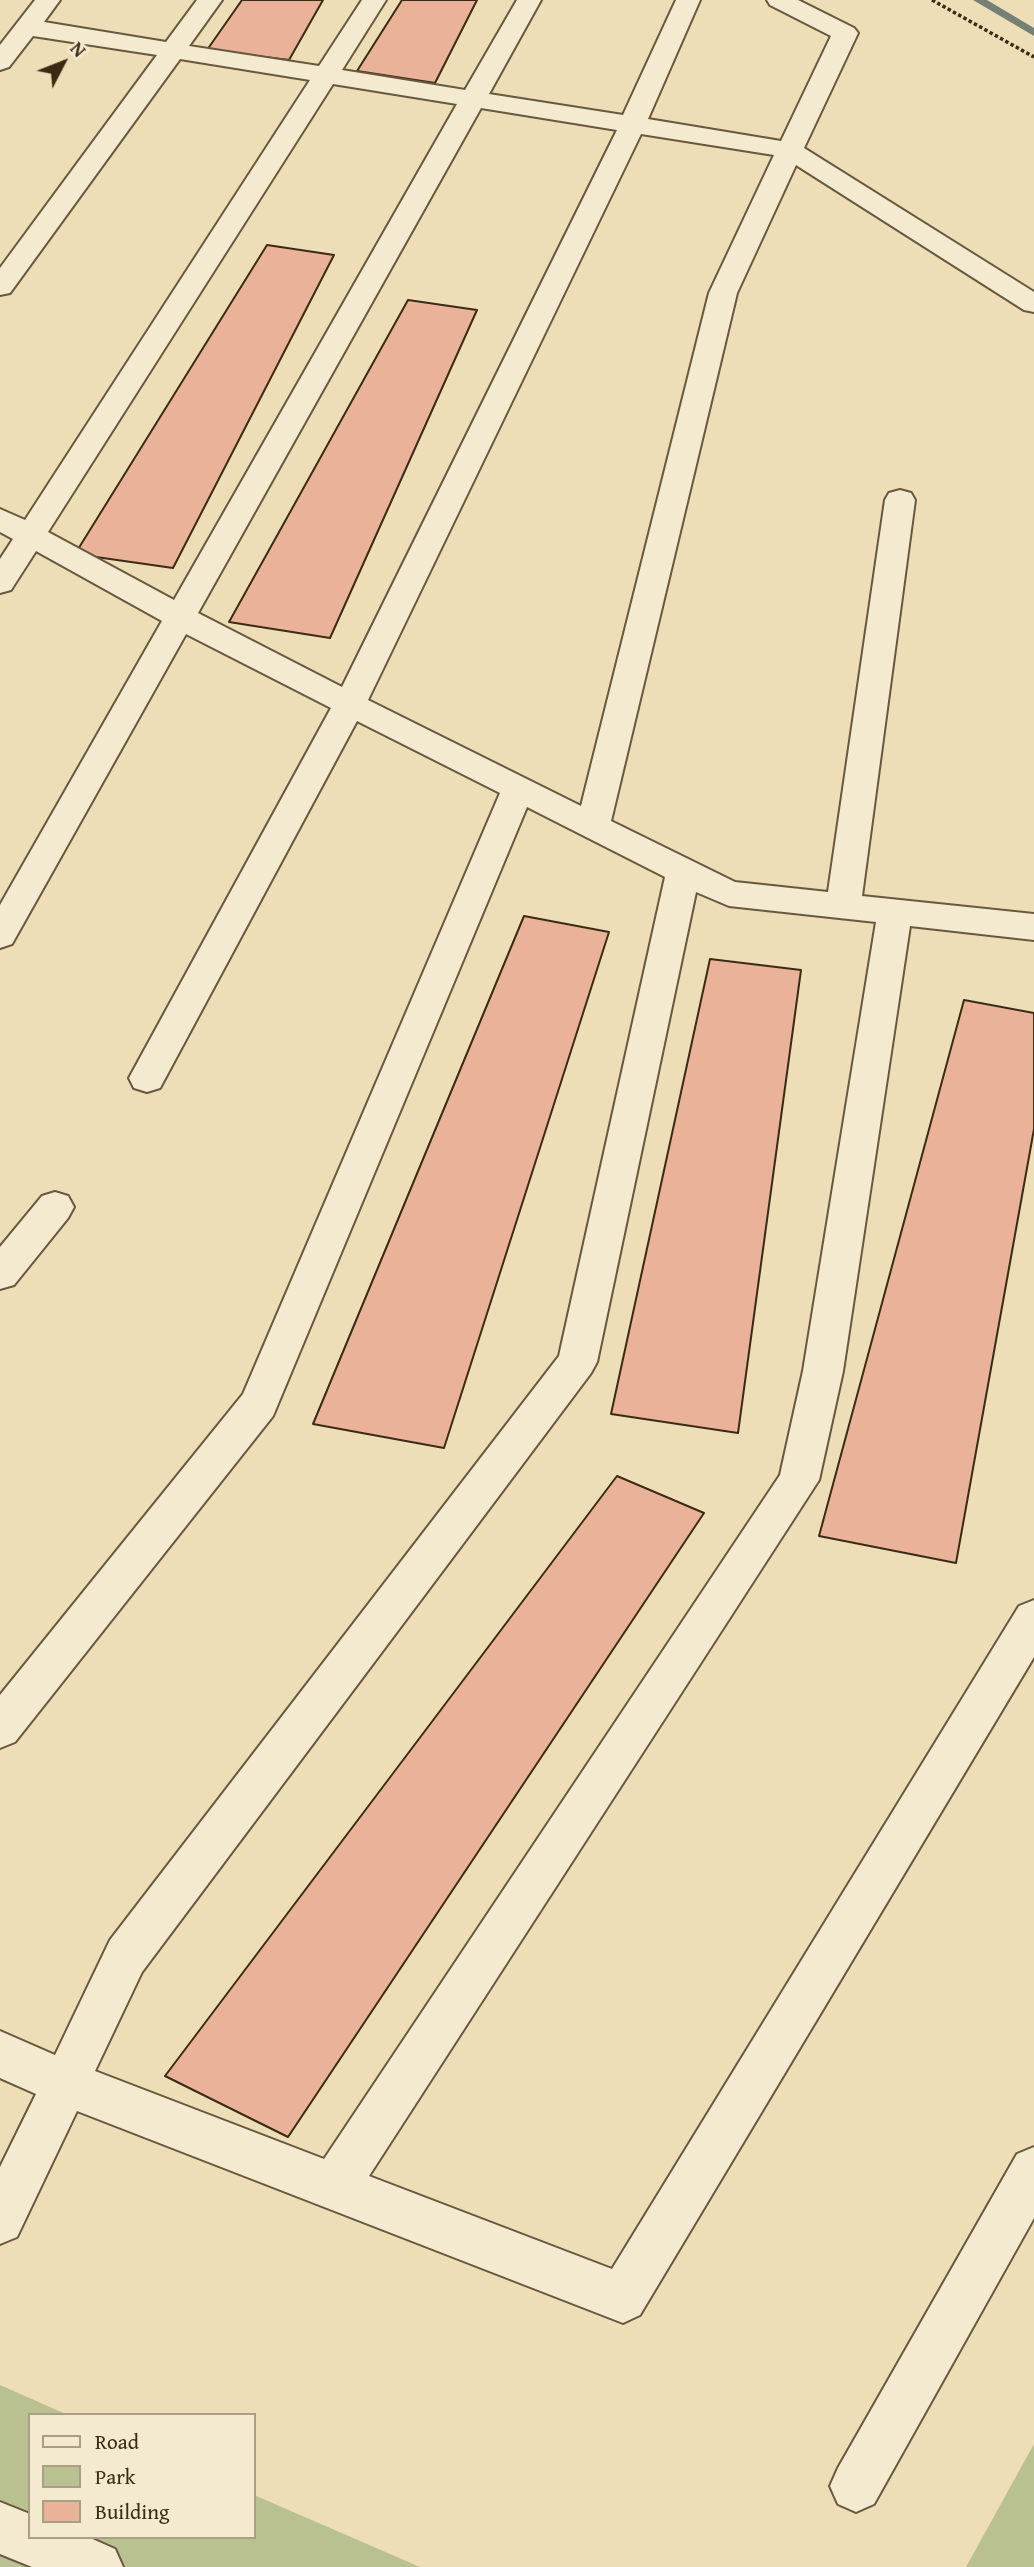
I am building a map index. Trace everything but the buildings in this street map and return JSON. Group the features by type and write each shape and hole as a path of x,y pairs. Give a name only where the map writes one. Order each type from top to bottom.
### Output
{"street":[{"path":"0,62 48,0"},
{"path":"0,287 210,0"},
{"path":"0,583 374,0"},
{"path":"0,935 529,0"},
{"path":"148,1078 351,702 632,125 688,0"},
{"path":"593,827 723,293 845,33 779,0"},
{"path":"27,27 790,150 1034,304"},
{"path":"843,906 900,500"},
{"path":"0,519 180,616 729,894 1034,927"},
{"path":"0,1728 259,1404 518,789"},
{"path":"0,2220 126,1956 577,1362 683,873"},
{"path":"334,2187 799,1480 823,1371 895,912"},
{"path":"0,1274 55,1207"},
{"path":"0,2054 65,2083 623,2298 1034,1619"},
{"path":"856,2486 1034,2171"},
{"path":"0,2528 97,2567"}],"path":[{"path":"932,0 1034,57"}],"green space":[{"path":"0,2385 63,2413 28,2413 28,2539 256,2539 256,2496 420,2567 0,2567"},
{"path":"1034,2444 1034,2567 966,2567"}],"waterway":[{"path":"979,0 1034,33"}]}
